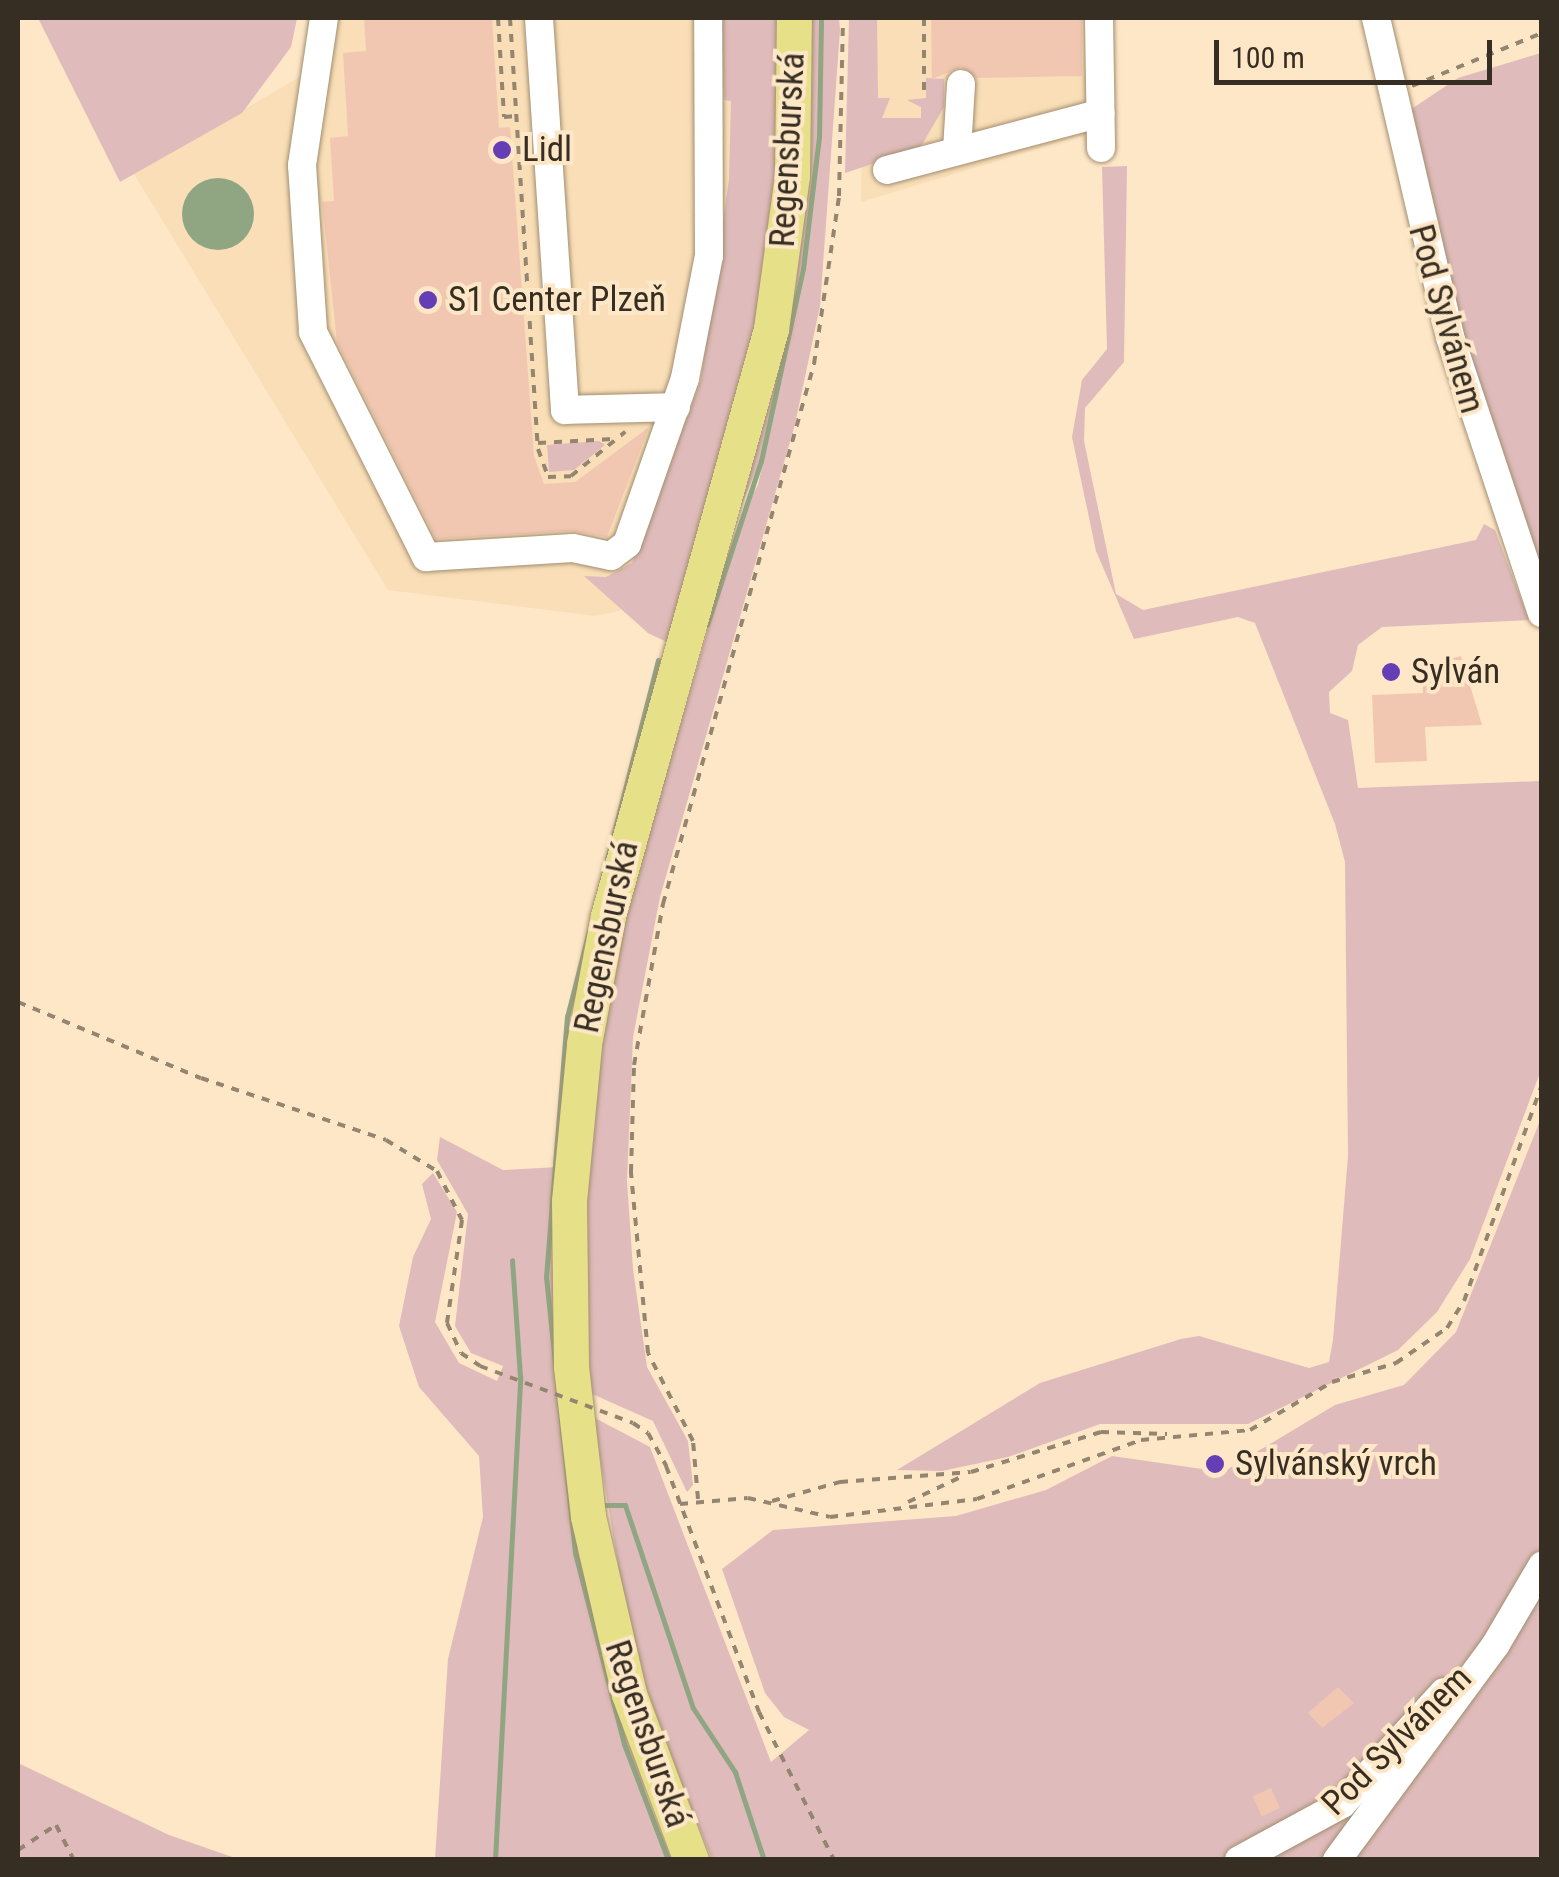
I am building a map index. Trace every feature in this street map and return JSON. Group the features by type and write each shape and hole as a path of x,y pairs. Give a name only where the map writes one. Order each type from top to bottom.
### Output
{"main road":[{"name":"Regensburská","path":"691,1860 629,1694 591,1533 571,1366 568,1202 608,916 771,329 792,176 794,18"}],"street":[{"path":"324,18 302,165 313,332 418,554 618,554 676,407 709,256 708,18"},
{"path":"539,18 565,410 676,407"},
{"path":"1099,18 1101,148"},
{"name":"Pod Sylvánem","path":"1376,18 1450,337 1542,613"},
{"path":"957,150 961,84"},
{"path":"888,170 1101,113"},
{"name":"Pod Sylvánem","path":"1337,1860 1496,1644 1542,1566"},
{"name":"Pod Sylvánem","path":"1239,1860 1342,1804 1496,1644"}],"path":[{"path":"498,18 504,117 516,116 510,18"},
{"path":"698,1499 693,1441 648,1352 631,1172 634,1064 663,904 814,364 839,196 844,18"},
{"path":"924,18 924,96"},
{"path":"1394,93 1542,33"},
{"path":"538,443 617,439"},
{"path":"1391,657 1391,672"},
{"path":"18,1002 200,1078 414,1152 457,1202 461,1241 447,1324 460,1353 480,1366 633,1423 654,1442 759,1712 834,1860"},
{"path":"904,1504 971,1472 1101,1432 1250,1430 1332,1382 1396,1363 1447,1328 1542,1084"},
{"path":"680,1504 698,1499 748,1498 830,1517 904,1504 976,1499 1080,1458 1172,1434"},
{"path":"767,1502 840,1482 971,1472"},
{"path":"18,1850 56,1825 74,1860"}],"shaded area":[{"path":"38,18 297,18 291,47 242,113 120,182"},
{"path":"312,18 736,18 727,233 701,392 631,601 619,611 595,616 388,590 134,174 303,75"},
{"path":"720,18 783,18 785,61 762,320 673,645 648,633 584,576 606,577 632,563 701,380 729,179 731,101 724,100"},
{"path":"808,18 819,18 820,46 808,236 822,18 839,18 840,30 820,306 795,424 660,897 633,1037 627,1181 633,1269 647,1367 688,1441 693,1485 687,1492 653,1421 590,1393 586,1182 597,1059 622,927 741,515 758,485 800,293 807,240 760,461 738,514 719,581"},
{"path":"849,18 877,18 878,98 890,98 882,118 921,118 921,107 907,100 926,98 926,78 944,79 944,107 920,148 845,173"},
{"path":"865,18 1109,18 1091,150 1080,136 861,202"},
{"path":"1541,53 1541,590 1496,452 1408,123 1413,108 1458,78"},
{"path":"1127,166 1124,362 1085,408 1084,441 1116,594 1143,610 1476,540 1484,524 1495,530 1529,620 1382,627 1358,645 1352,671 1329,692 1330,713 1348,720 1358,788 1541,781 1541,1070 1470,1259 1437,1312 1398,1350 1248,1424 1100,1424 1008,1457 942,1471 897,1470 1040,1383 1181,1339 1199,1336 1309,1368 1329,1362 1333,1340 1348,1156 1345,862 1335,824 1255,623 1238,617 1134,639 1096,551 1072,437 1082,380 1107,349 1102,167"},
{"path":"218,178 243,189 254,214 243,239 218,250 193,239 182,214 193,189"},
{"path":"599,441 605,445 574,470 549,472 547,445"},
{"path":"1541,1118 1541,1859 712,1859 658,1726 629,1628 593,1417 650,1447 771,1762 809,1730 784,1717 765,1693 722,1569 773,1530 956,1516 1046,1490 1112,1456 1223,1472 1335,1405 1404,1385 1456,1332"},
{"path":"440,1137 503,1170 559,1167 558,1380 646,1796 672,1859 435,1859 448,1659 483,1517 479,1456 419,1387 399,1326 413,1257 431,1219 422,1184 433,1173 457,1212 435,1322 459,1363 497,1381 503,1366 471,1353 455,1326 468,1214 437,1160"},
{"path":"18,1763 169,1835 238,1859 18,1859"}],"building":[{"name":"S1 Center Plzeň","path":"364,18 492,18 499,128 510,127 534,456 544,484 575,482 649,427 607,537 572,531 436,539 337,342 322,202 334,201 330,138 348,136 343,53 366,51"},
{"path":"931,18 1082,18 1082,76 977,78 961,67 932,79"},
{"path":"1461,656 1482,725 1425,727 1427,761 1375,763 1372,695 1423,693 1422,666"},
{"path":"1338,1687 1354,1703 1322,1728 1308,1713"},
{"path":"1271,1788 1280,1808 1262,1816 1253,1796"}],"waterway":[{"path":"707,625 761,461 803,269 819,137 821,18"},
{"path":"658,660 567,1016 546,1277 575,1553 624,1744 668,1860"},
{"path":"495,1860 520,1377 512,1260"},
{"path":"604,1505 625,1505 693,1708 735,1772 764,1860"}],"place":[{"name":"Lidl","path":"502,150"},
{"name":"S1 Center Plzeň","path":"428,300"},
{"name":"Sylván","path":"1391,672"},
{"name":"Sylvánský vrch","path":"1215,1464"}]}
